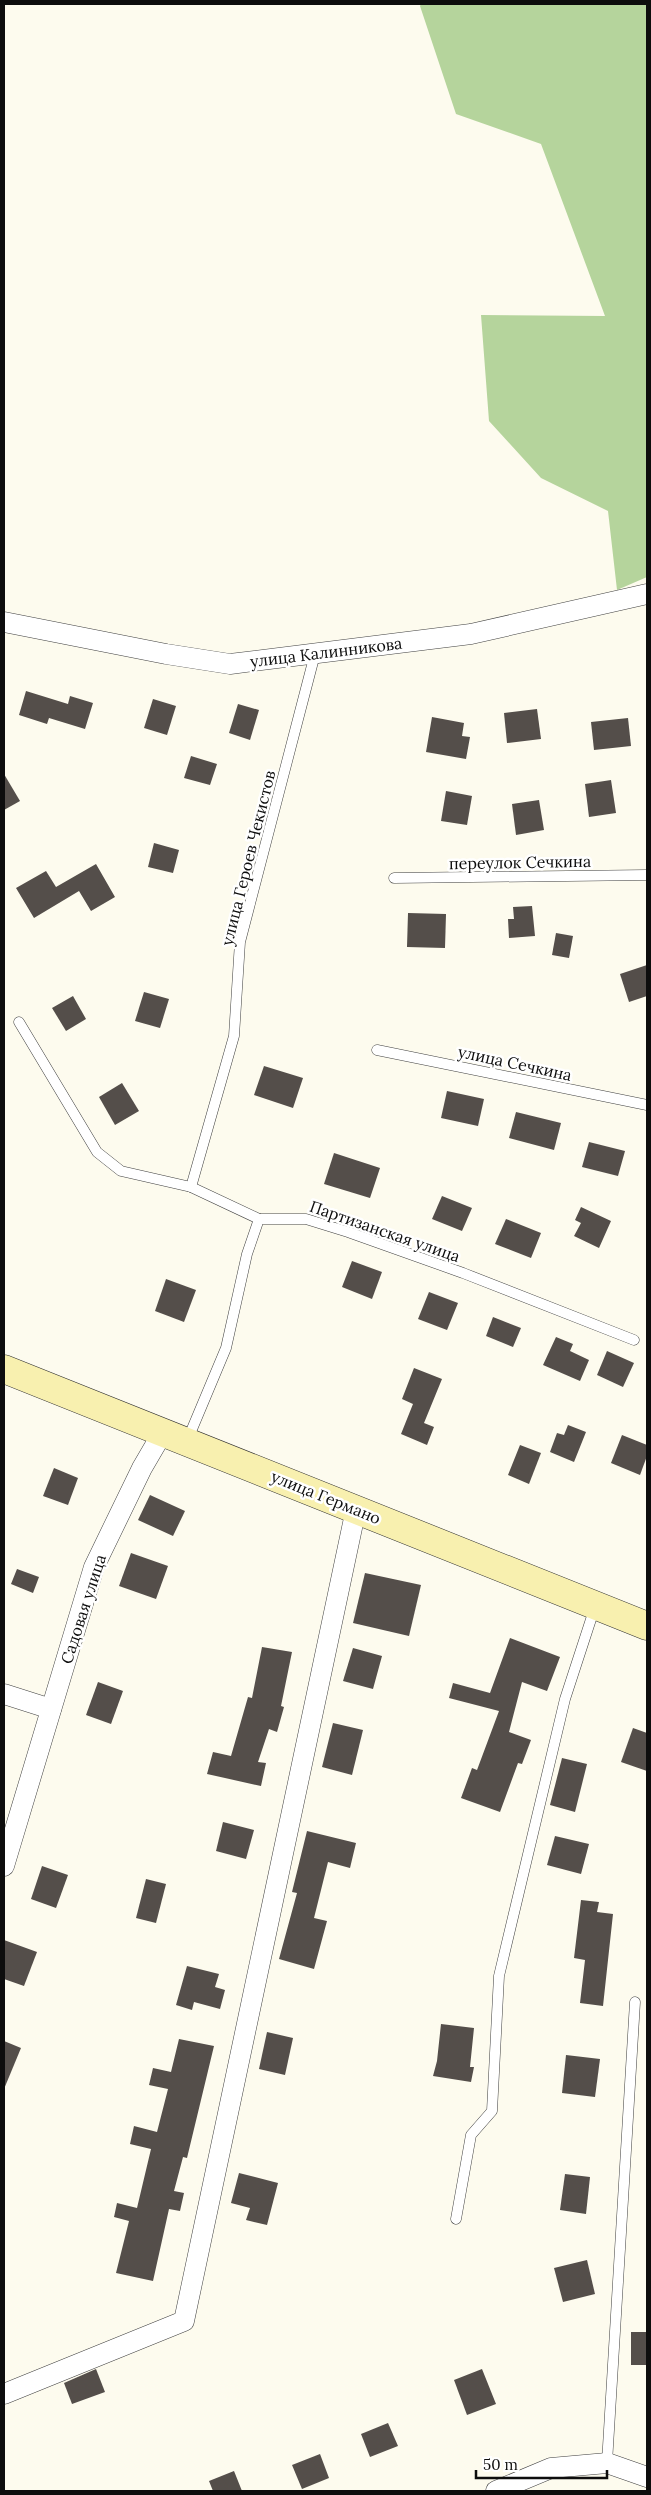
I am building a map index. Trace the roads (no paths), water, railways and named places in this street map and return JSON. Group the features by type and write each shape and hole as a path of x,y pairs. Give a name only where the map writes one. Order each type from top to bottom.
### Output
{"main road":[{"name":"улица Германо","path":"4,1369 647,1626"}],"street":[{"name":"улица Калинникова","path":"4,622 166,654 230,664 471,634 647,594"},
{"name":"Садовая улица","path":"4,1866 94,1568 142,1468 175,1437"},
{"path":"4,2394 184,2321 356,1509"},
{"path":"4,1694 51,1708"},
{"path":"496,2491 552,2468 607,2463 647,2477"}],"lane":[{"name":"улица Героев Чекистов","path":"191,1187 234,1036 240,942 315,654"},
{"name":"переулок Сечкина","path":"394,878 647,875"},
{"path":"19,1022 97,1152 121,1172 191,1187 259,1219 247,1254 226,1348 175,1437"},
{"name":"улица Сечкина","path":"377,1050 647,1105"},
{"name":"Партизанская улица","path":"259,1219 306,1219 348,1232 463,1273 634,1340"},
{"path":"456,2218 471,2135 492,2110 499,1976 565,1699 595,1606"},
{"path":"607,2463 635,2002"}]}
